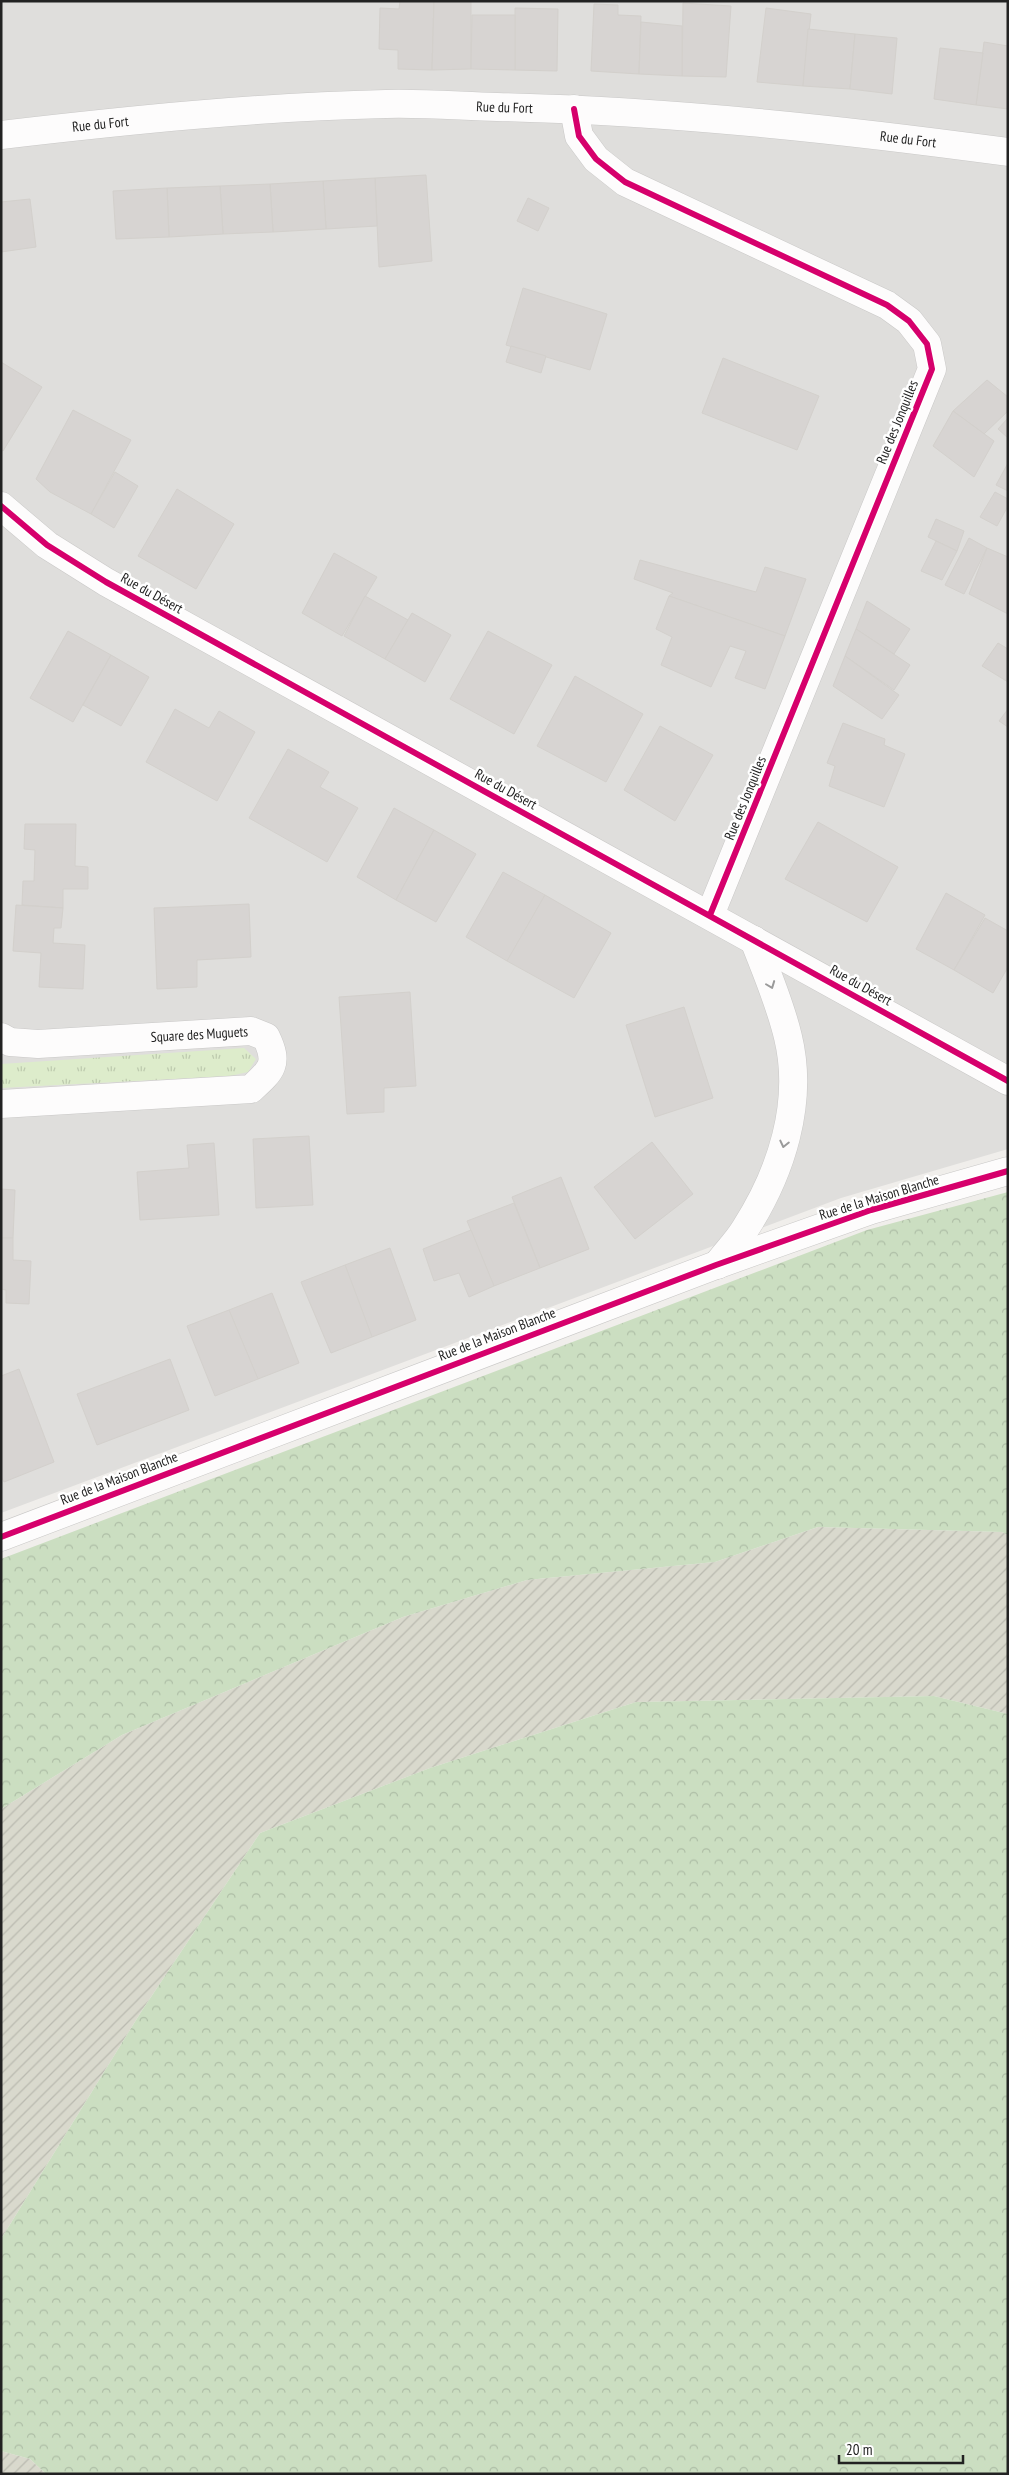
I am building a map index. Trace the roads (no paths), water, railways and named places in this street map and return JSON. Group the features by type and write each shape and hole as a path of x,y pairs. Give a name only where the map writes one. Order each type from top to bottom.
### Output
{"street":[{"name":"Rue du Fort","path":"1,135 186,114 387,104 574,109 740,119 856,131 1008,152"},
{"name":"Rue des Jonquilles","path":"574,109 579,136 596,159 625,182 887,305 909,321 927,344 932,369 710,915"},
{"name":"Rue du Désert","path":"1,506 47,545 106,582 1008,1081"},
{"path":"716,1265 745,1230 767,1190 782,1154 791,1114 792,1078 788,1038 754,940"},
{"name":"Square des Muguets","path":"1,1037 10,1042 38,1044 251,1030 266,1037 274,1053 270,1072 251,1089 1,1104"},
{"name":"Rue de la Maison Blanche","path":"1,1537 716,1265 871,1210 1008,1171"}]}
